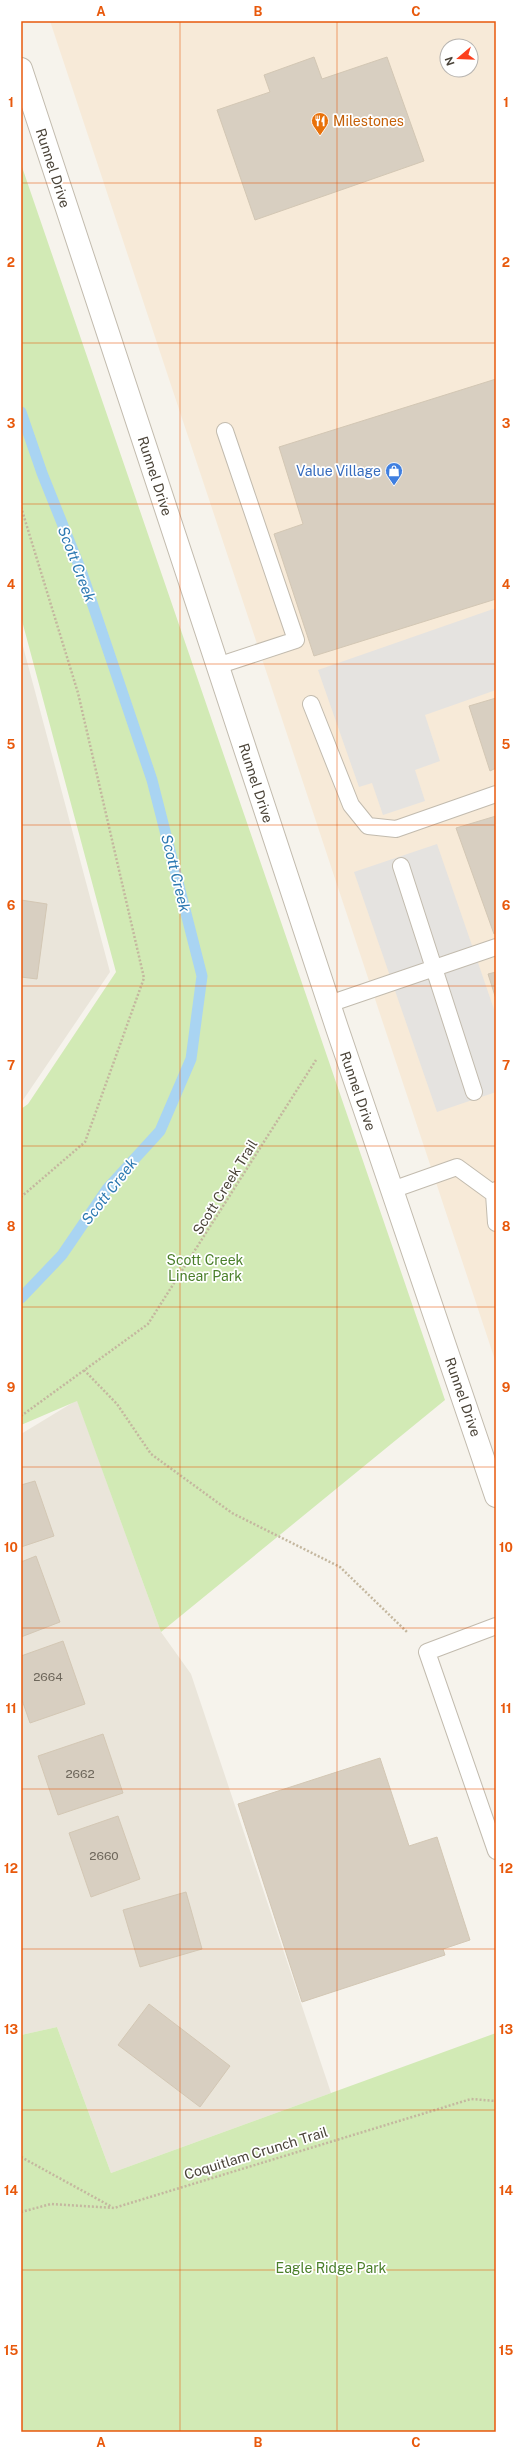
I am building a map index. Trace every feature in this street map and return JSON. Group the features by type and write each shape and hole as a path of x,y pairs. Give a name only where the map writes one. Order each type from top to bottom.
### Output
{"street":[{"name":"Runnel Drive","path":"21,69 337,1028 496,1496"}],"lane":[{"path":"217,666 296,640 225,431"},
{"path":"311,704 351,805 368,826 396,829 496,794"},
{"path":"401,866 432,969 474,1092"},
{"path":"330,1004 496,948"},
{"path":"392,1190 457,1167 495,1196 496,1223"},
{"path":"496,1626 427,1652 496,1852"}],"path":[{"path":"21,507 78,693 144,978 85,1142 21,1197"},
{"name":"Scott Creek Trail","path":"21,1416 148,1324 337,1028"},
{"path":"84,1370 117,1404 151,1454 232,1513 340,1567 427,1652"},
{"name":"Coquitlam Crunch Trail","path":"21,2212 51,2204 114,2208 471,2098 496,2101"},
{"path":"21,2157 114,2208"}],"shaded area":[{"path":"50,21 496,21 496,1363"},
{"path":"496,608 496,690 425,715 440,761 415,770 425,801 383,815 372,783 359,787 318,670"},
{"path":"21,639 110,972 21,1103"},
{"path":"437,844 496,1015 496,1092 437,1112 354,872"},
{"path":"77,1400 161,1632 191,1674 331,2093 111,2173 57,2027 21,2035 21,1434"}],"green space":[{"name":"Scott Creek Linear Park","path":"21,164 445,1400 161,1632 77,1401 21,1425 21,1109 28,1104 116,972 21,617"},
{"name":"Eagle Ridge Park","path":"57,2027 111,2173 496,2033 496,2432 21,2432 21,2035"}],"building":[{"name":"Milestones","path":"314,57 322,79 387,57 424,161 255,220 217,110 270,92 264,75"},
{"name":"Value Village","path":"496,379 496,599 314,656 274,534 303,524 279,447"},
{"path":"496,698 496,768 490,771 469,706"},
{"path":"496,816 496,933 494,934 456,828"},
{"path":"21,900 47,904 37,979 21,977"},
{"path":"496,972 496,999 488,974"},
{"path":"35,1481 54,1536 21,1547 21,1485"},
{"path":"36,1556 60,1622 21,1637 21,1562"},
{"path":"63,1641 85,1704 30,1723 21,1697 21,1656"},
{"path":"103,1734 123,1793 58,1815 38,1756"},
{"path":"380,1758 409,1846 437,1837 470,1940 443,1949 445,1955 302,2002 238,1804"},
{"path":"118,1816 140,1879 91,1897 69,1833"},
{"path":"186,1892 202,1949 140,1967 123,1910"},
{"path":"149,2004 230,2066 200,2107 118,2045"}],"waterway":[{"name":"Scott Creek","path":"21,412 42,473 82,573 152,780 202,976 191,1059 160,1131 107,1189 62,1255 21,1298"}],"place":[{"name":"Milestones","path":"320,136"},
{"name":"Value Village","path":"394,486"}]}
